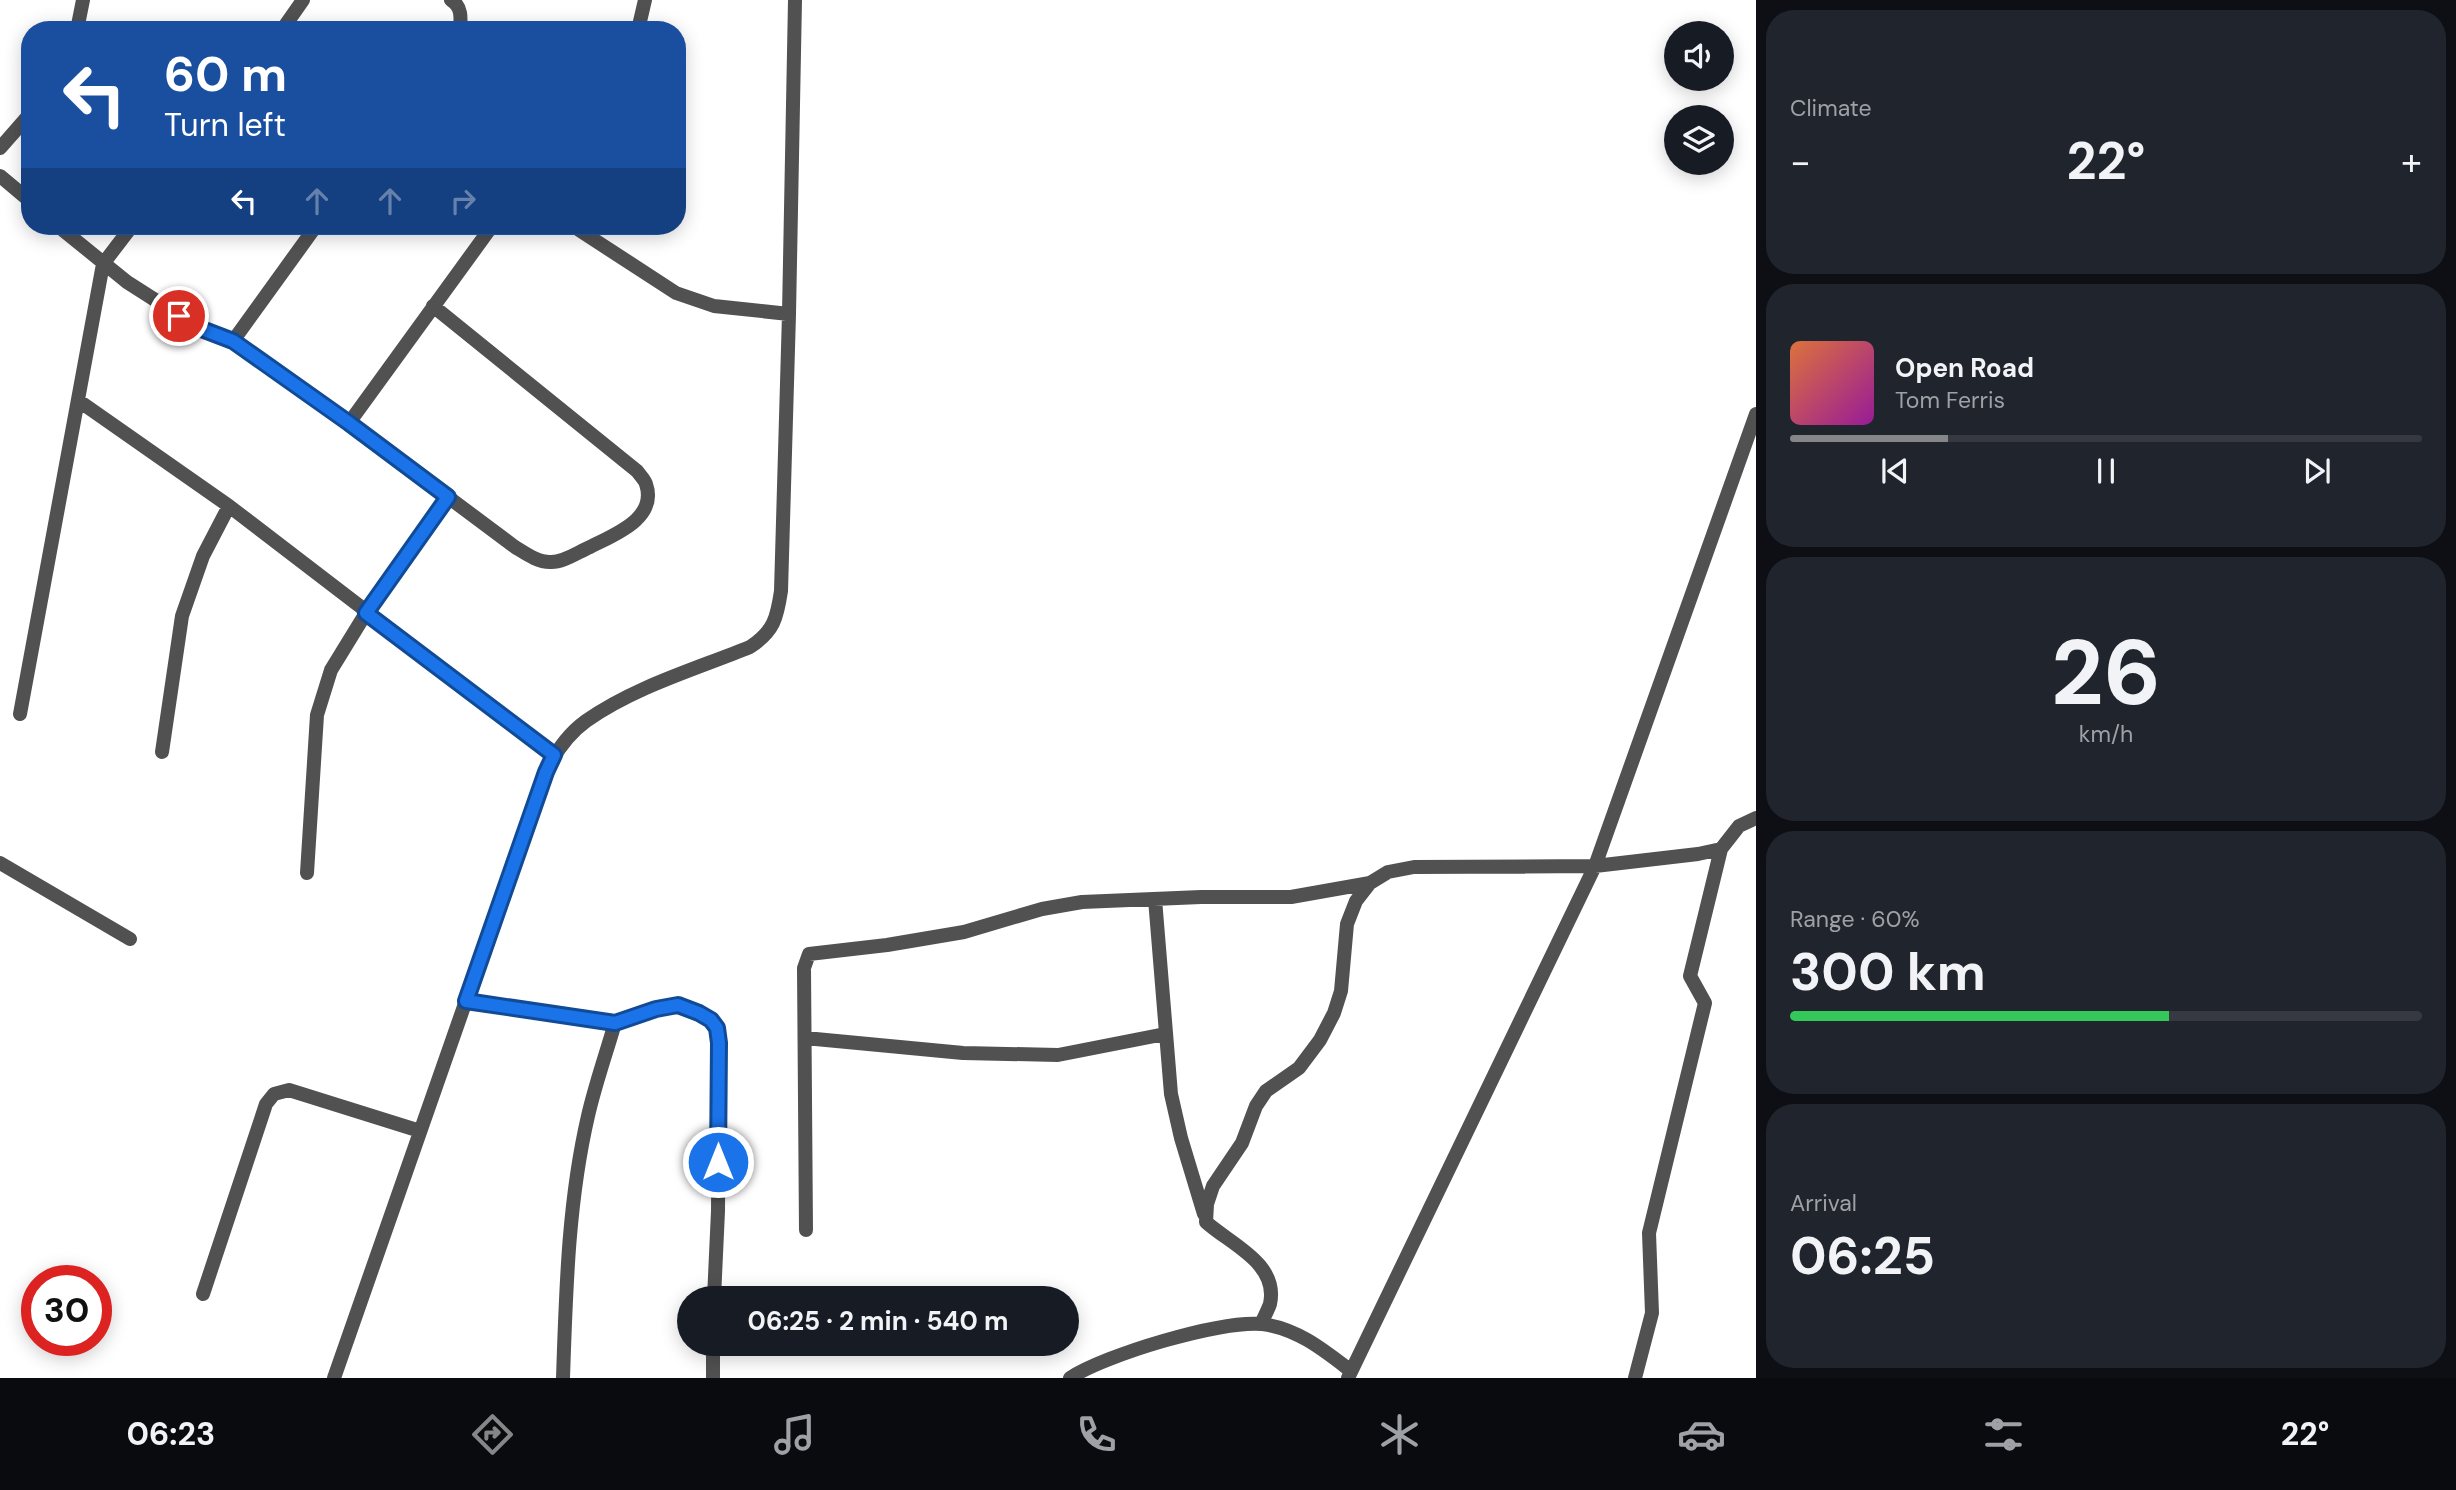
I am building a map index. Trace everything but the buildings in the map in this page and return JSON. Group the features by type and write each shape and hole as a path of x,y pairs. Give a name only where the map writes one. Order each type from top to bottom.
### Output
{"street":[{"path":"79,21 83,0"},
{"path":"288,21 303,0"},
{"path":"451,0 456,3 462,15 461,21"},
{"path":"640,21 645,0"},
{"path":"334,1378 554,755 586,721 648,688 750,647 765,637 773,626 781,591 794,0"},
{"path":"0,148 21,124"},
{"path":"0,176 21,194"},
{"path":"69,235 103,264 159,304 199,328 233,341 532,557 551,563 567,558 627,528 643,513 647,485 622,456 433,306"},
{"path":"20,714 103,264 125,235"},
{"path":"233,341 310,235"},
{"path":"349,423 485,235"},
{"path":"587,235 676,293 714,306 789,314"},
{"path":"79,401 229,506 554,755"},
{"path":"1070,1378 1120,1354 1231,1326 1261,1324 1293,1332 1318,1345 1350,1375 1595,866 1756,414"},
{"path":"307,873 317,715 331,670 366,613 448,497"},
{"path":"162,752 182,616 203,556 229,506"},
{"path":"1635,1378 1652,1314 1649,1233 1705,1003 1690,976 1721,849 1739,826 1756,818"},
{"path":"1206,1222 1207,1205 1213,1186 1242,1143 1256,1105 1266,1091 1299,1068 1320,1040 1334,1013 1341,990 1347,925 1356,901 1370,883 1388,872 1414,867 1595,866 1721,849"},
{"path":"0,863 130,939"},
{"path":"806,1230 804,968 807,957 812,953 887,945 964,932 1042,909 1082,902 1291,897 1370,883"},
{"path":"1155,899 1171,1094 1181,1138 1206,1222 1262,1266 1270,1284 1270,1302 1261,1324"},
{"path":"466,1001 615,1023 656,1009 678,1005 711,1020 717,1028 718,1184 714,1286"},
{"path":"562,1378 567,1262 577,1180 588,1116 615,1023"},
{"path":"805,1038 963,1053 1058,1055 1165,1034"},
{"path":"203,1294 266,1104 274,1094 289,1090 421,1131"},
{"path":"713,1356 713,1378"}],"route":[{"path":"179,316 199,328 233,341 448,497 366,613 554,755 466,1001 615,1023 656,1009 678,1005 711,1020 717,1028 719,1043 718,1162"}]}
